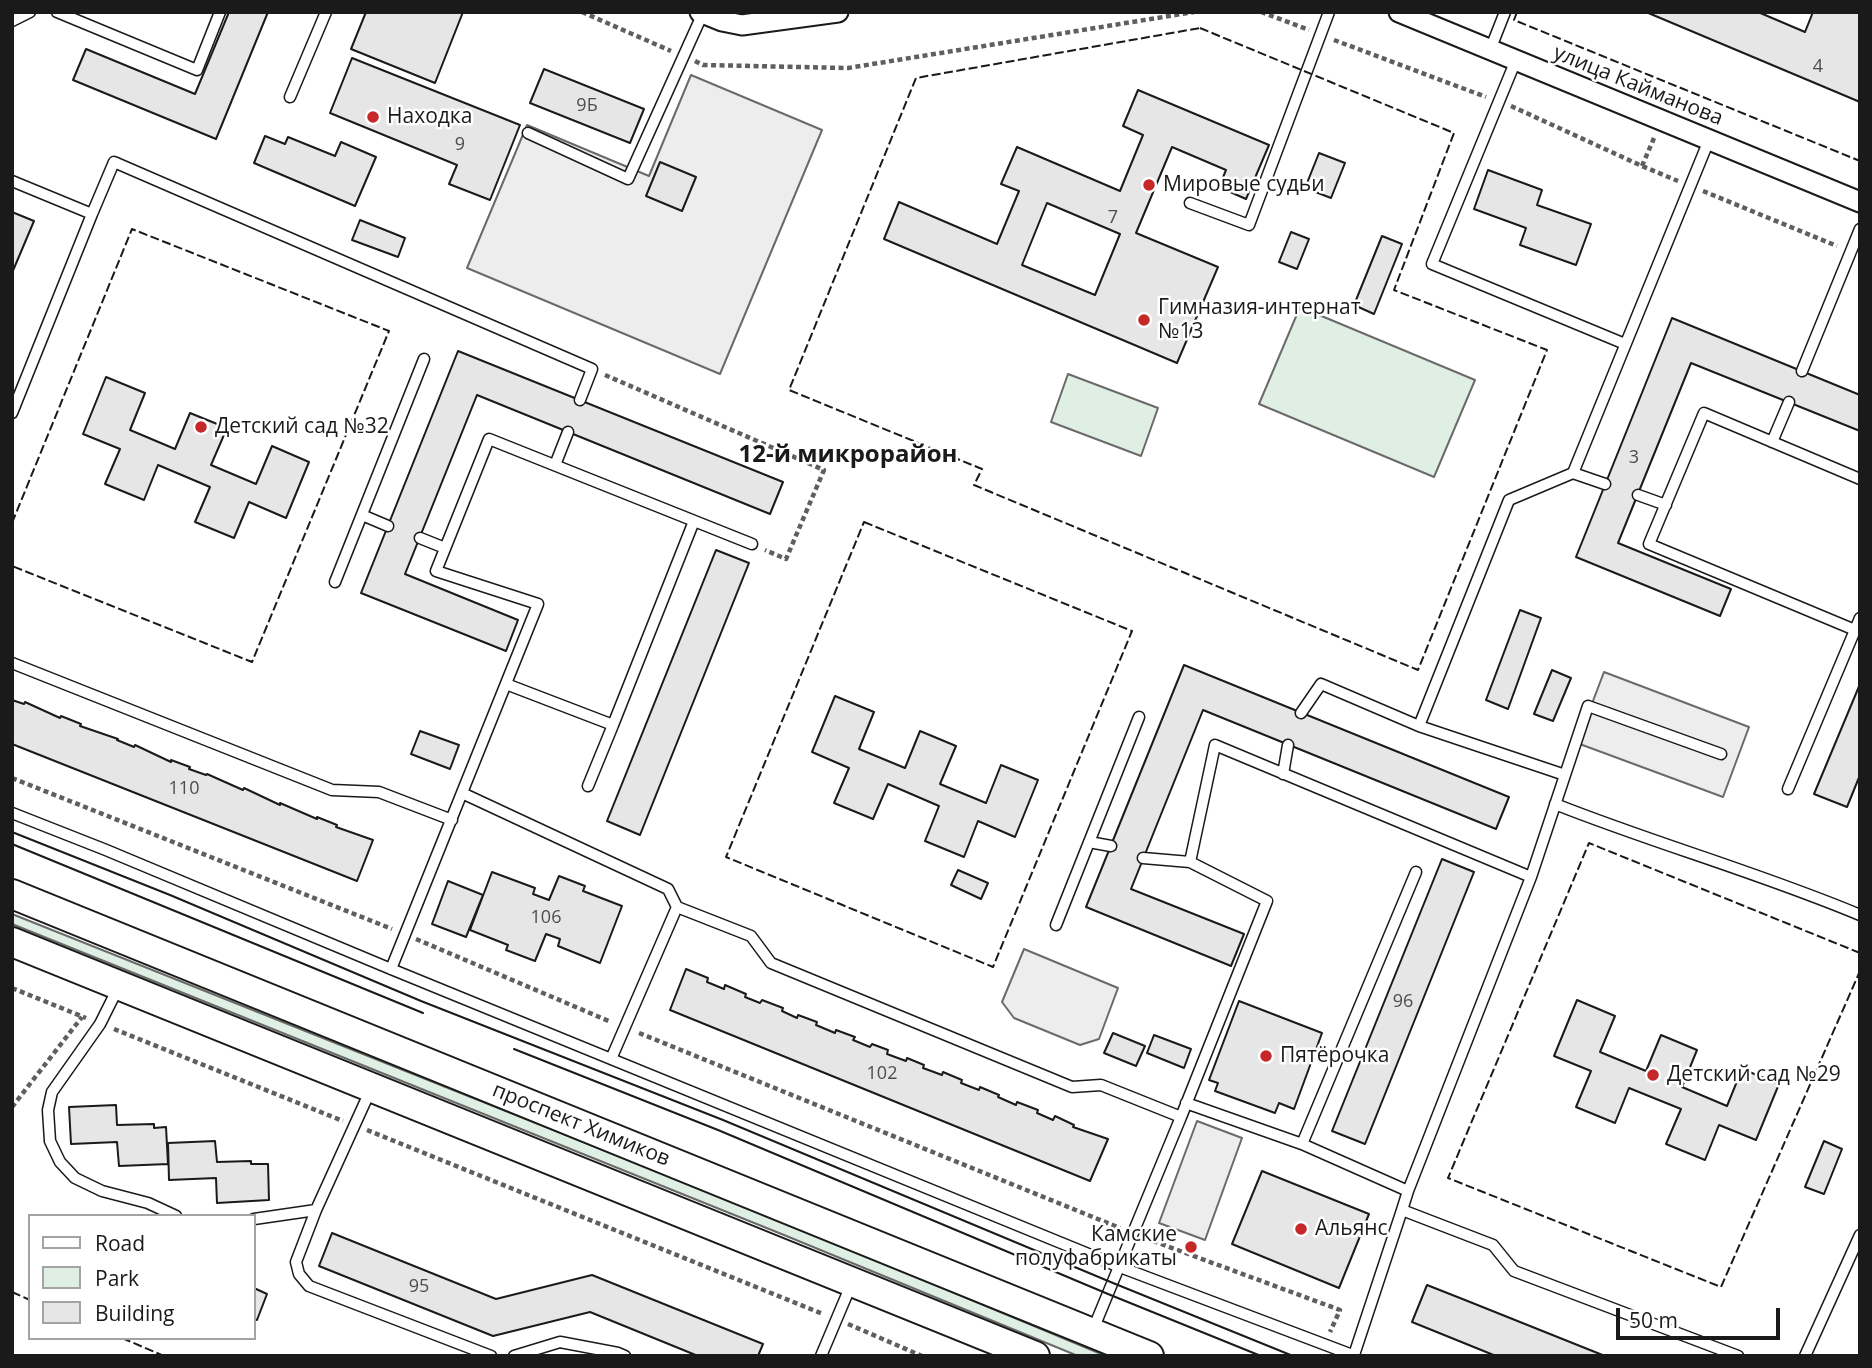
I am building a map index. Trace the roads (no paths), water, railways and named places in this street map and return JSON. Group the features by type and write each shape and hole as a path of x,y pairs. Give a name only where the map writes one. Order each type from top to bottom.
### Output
{"main road":[{"name":"проспект Химиков","path":"12,894 1149,1356"},
{"name":"проспект Химиков","path":"12,942 1035,1356"}],"street":[{"path":"702,13 724,17 742,25 838,12"},
{"name":"улица Кайманова","path":"1399,12 1860,202"}],"lane":[{"path":"12,21 30,12"},
{"path":"57,12 197,70 220,12"},
{"path":"290,97 326,12"},
{"path":"1190,203 1249,225 1329,12"},
{"path":"1490,50 1505,12"},
{"path":"528,133 628,178 702,13"},
{"path":"1516,60 1432,264 1625,344"},
{"path":"1573,473 1709,140"},
{"path":"12,414 114,162 592,369 580,400"},
{"path":"12,181 92,214"},
{"path":"1802,371 1860,229"},
{"path":"335,582 424,359"},
{"path":"1773,442 1789,402"},
{"path":"1855,630 1649,544 1704,413 1860,479"},
{"path":"555,465 568,432"},
{"path":"391,969 538,604 436,570 489,439 752,544"},
{"path":"1419,726 1510,500 1573,473 1605,484"},
{"path":"1638,495 1666,505"},
{"path":"362,515 388,526"},
{"path":"588,786 694,521"},
{"path":"419,538 445,548"},
{"path":"1788,789 1860,618"},
{"path":"12,663 332,790 379,792 452,820"},
{"path":"506,684 613,725"},
{"path":"1301,713 1321,684 1419,726 1565,775"},
{"path":"12,813 1120,1267 1354,1355 1408,1191 1531,877 1588,706 1721,754"},
{"path":"1056,925 1139,718"},
{"path":"1190,862 1215,745 1531,877"},
{"path":"1283,774 1288,745"},
{"path":"462,793 668,889 677,907 751,936 771,964 1072,1087 1101,1085 1181,1117"},
{"path":"1555,804 1860,915"},
{"path":"1089,842 1111,846"},
{"path":"1091,1332 1120,1267 1267,901 1190,862 1143,858"},
{"path":"1302,1144 1416,872"},
{"path":"611,1059 677,907"},
{"path":"120,985 100,1024 51,1092 48,1110 50,1141 60,1162 75,1178 102,1191 149,1203 172,1214"},
{"path":"372,1088 316,1210 296,1262 299,1273 309,1286 491,1356"},
{"path":"1186,1103 1302,1144 1408,1191"},
{"path":"256,1219 316,1210"},
{"path":"1402,1210 1493,1245 1514,1271 1738,1356"},
{"path":"1805,1356 1860,1235"},
{"path":"821,1356 853,1281"},
{"path":"514,1356 561,1342 625,1356"}],"tram line":[{"path":"12,832 170,895 421,1001 723,1120 1293,1356"},
{"path":"12,844 423,1013"},
{"path":"514,1049 718,1130 1261,1356"}],"place":[{"name":"Находка","path":"373,117"},
{"name":"Мировые судьи","path":"1149,185"},
{"name":"Гимназия-интернат №13","path":"1144,320"},
{"name":"Детский сад №32","path":"201,427"},
{"name":"Пятёрочка","path":"1266,1056"},
{"name":"Детский сад №29","path":"1653,1075"},
{"name":"Альянс","path":"1301,1229"},
{"name":"Камские полуфабрикаты","path":"1191,1247"}],"district":[{"name":"12-й микрорайон","path":"848,455"}]}
